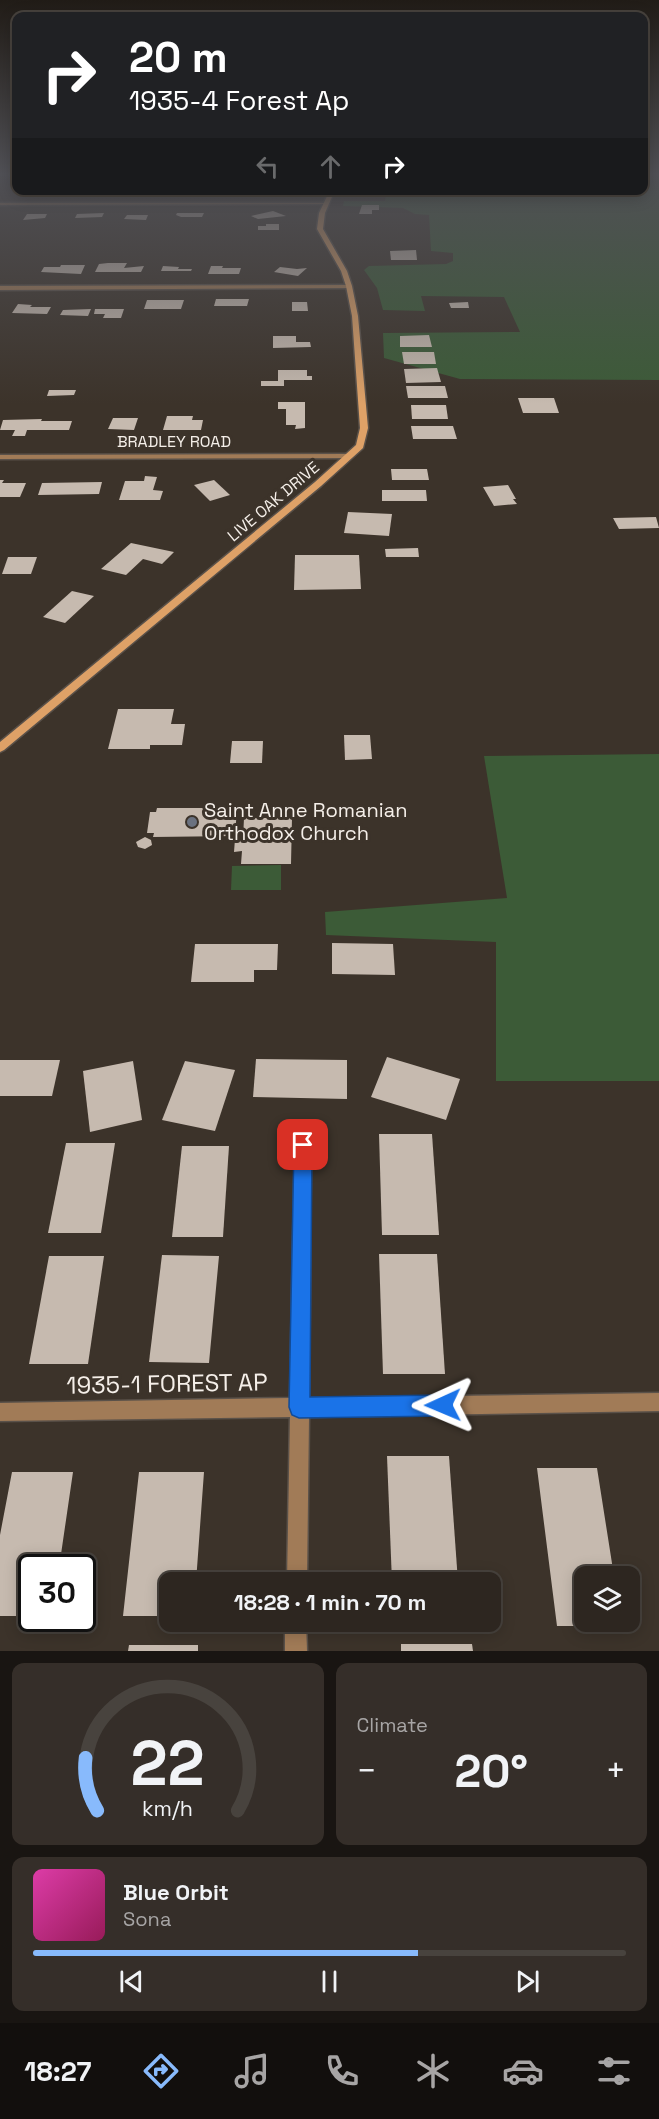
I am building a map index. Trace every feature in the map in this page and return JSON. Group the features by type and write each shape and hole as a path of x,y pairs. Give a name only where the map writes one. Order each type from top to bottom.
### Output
{"main road":[{"name":"LIVE OAK DRIVE","path":"0,748 318,484 360,446 364,428 355,316 344,271 332,250"}],"street":[{"path":"0,288 349,286"},
{"name":"BRADLEY ROAD","path":"0,457 348,456"},
{"path":"297,1572 303,1145"},
{"name":"1935-1 FOREST AP","path":"0,1412 659,1402"},
{"path":"296,1632 296,1651"}],"green space":[{"path":"659,250 659,380 460,379 384,358 383,333 520,332 504,297 421,296 425,311 383,310 377,288 364,270 369,266 446,264 453,261 453,253 431,251"},
{"path":"659,754 659,1081 496,1081 496,942 326,935 325,912 507,898 484,756"},
{"path":"281,865 281,890 231,890 232,866"}],"building":[{"path":"416,250 417,260 391,260 390,251"},
{"path":"127,263 124,268 144,266 141,272 95,272 99,264"},
{"path":"61,265 85,265 81,274 41,272 44,267 60,267"},
{"path":"163,266 192,269 191,271 161,271"},
{"path":"211,266 241,268 239,274 208,274"},
{"path":"280,267 307,268 298,276 274,272"},
{"path":"216,299 249,299 247,306 214,306"},
{"path":"147,300 184,300 181,309 144,309"},
{"path":"292,302 307,302 308,311 292,311"},
{"path":"468,302 469,308 451,308 449,303"},
{"path":"18,304 32,305 30,307 51,307 47,314 12,313"},
{"path":"91,309 88,316 60,315 63,310"},
{"path":"95,309 124,309 121,318 103,318 105,314 94,314"},
{"path":"429,335 432,347 400,347 400,336"},
{"path":"273,336 296,336 296,342 310,342 311,347 273,348"},
{"path":"402,352 434,352 436,364 404,364"},
{"path":"437,368 441,382 406,383 404,369"},
{"path":"278,370 307,370 307,376 312,376 312,380 284,380 284,386 261,386 261,381 278,381"},
{"path":"406,386 445,386 448,398 408,398"},
{"path":"49,390 76,390 74,395 47,396"},
{"path":"518,398 554,398 559,413 523,413"},
{"path":"278,402 305,402 305,428 295,429 296,425 286,425 286,409 278,409"},
{"path":"411,405 446,405 448,419 412,419"},
{"path":"167,416 193,416 192,420 203,420 201,430 163,430"},
{"path":"113,418 138,418 134,430 108,429"},
{"path":"42,419 41,421 72,421 69,430 27,430 25,436 12,436 15,430 0,430 3,420"},
{"path":"411,426 453,426 457,439 413,439"},
{"path":"391,469 427,469 429,480 392,480"},
{"path":"145,476 157,477 153,490 163,491 160,500 119,500 125,481 144,481"},
{"path":"0,480 4,480 2,483 26,483 20,497 0,497"},
{"path":"214,480 230,495 210,501 194,485"},
{"path":"102,482 99,494 38,495 42,483"},
{"path":"508,485 517,504 494,506 483,487"},
{"path":"382,490 426,490 427,501 382,501"},
{"path":"348,512 392,514 389,536 344,533"},
{"path":"656,517 659,528 619,529 613,518"},
{"path":"131,543 174,552 162,564 143,559 126,575 101,569"},
{"path":"418,548 419,557 386,557 385,549"},
{"path":"295,555 359,555 361,589 294,590"},
{"path":"8,557 37,557 31,574 2,574"},
{"path":"72,591 94,596 65,623 43,617"},
{"path":"118,709 174,709 171,724 185,724 182,745 150,745 150,749 108,749"},
{"path":"344,735 370,735 372,759 345,760"},
{"path":"232,741 263,741 262,763 230,763"},
{"name":"Saint Anne Romanian Orthodox Church","path":"157,808 237,808 235,836 153,837 154,833 147,833 150,812 156,812"},
{"path":"244,818 292,818 291,864 241,864 242,851 234,852 235,839 243,839"},
{"path":"145,837 151,840 152,845 145,849 138,847 136,842"},
{"path":"332,943 393,944 395,975 332,974"},
{"path":"195,944 278,944 277,970 254,970 254,982 191,982"},
{"path":"387,1057 460,1079 446,1120 371,1097"},
{"path":"256,1059 347,1060 347,1099 253,1097"},
{"path":"0,1060 60,1060 52,1096 0,1096"},
{"path":"133,1061 142,1120 90,1132 83,1071"},
{"path":"185,1061 235,1070 215,1131 162,1120"},
{"path":"379,1134 432,1134 439,1235 382,1235"},
{"path":"66,1143 115,1143 101,1233 48,1233"},
{"path":"182,1146 229,1146 223,1237 172,1237"},
{"path":"379,1254 437,1254 445,1374 383,1374"},
{"path":"162,1255 219,1256 209,1363 149,1362"},
{"path":"49,1256 104,1256 88,1364 29,1364"},
{"path":"387,1456 449,1456 457,1572 392,1572"},
{"path":"537,1468 597,1468 612,1566 574,1566 574,1626 557,1626"},
{"path":"12,1472 73,1472 61,1554 18,1554 18,1616 0,1616 0,1535"},
{"path":"139,1472 204,1472 197,1572 159,1572 159,1616 123,1616"},
{"path":"401,1644 472,1644 473,1651 401,1651"},
{"path":"129,1645 198,1645 198,1651 128,1651"}],"place":[{"name":"Saint Anne Romanian Orthodox Church","path":"192,822"}],"route":[{"path":"303,1145 299,1407 443,1405"}]}
